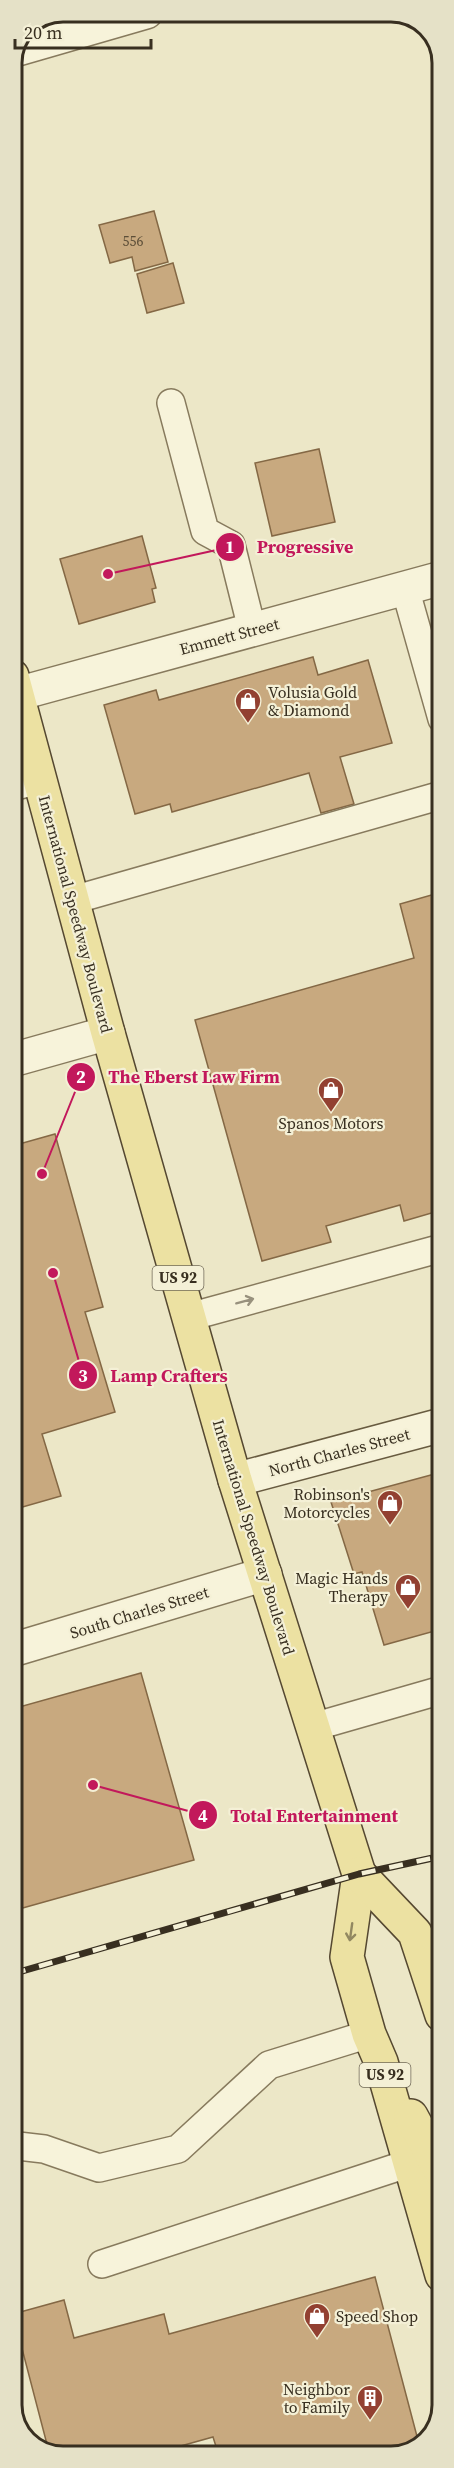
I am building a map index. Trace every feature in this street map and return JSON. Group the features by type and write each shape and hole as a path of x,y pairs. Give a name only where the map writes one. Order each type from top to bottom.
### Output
{"main road":[{"name":"International Speedway Boulevard","path":"22,753 26,783 73,900 108,1033 236,1480 359,1874 347,1956 432,2240"},
{"name":"International Speedway Boulevard","path":"359,1874 415,1933 432,1984"},
{"path":"375,2048 432,2154"}],"street":[{"path":"27,47 111,22"},
{"name":"Emmett Street","path":"22,683 252,629 431,581"},
{"path":"22,1057 108,1033"},
{"name":"North Charles Street","path":"236,1480 432,1428"},
{"name":"South Charles Street","path":"23,1647 265,1574"}],"lane":[{"path":"171,403 205,531 231,545 252,629"},
{"path":"405,588 431,681"},
{"path":"73,900 431,798"},
{"path":"189,1317 432,1251"},
{"path":"313,1727 432,1692"},
{"path":"23,2147 44,2149 99,2168 178,2149 269,2065 375,2048"},
{"path":"102,2264 410,2163"}],"building":[{"path":"154,211 168,262 135,271 132,257 110,263 99,225"},
{"path":"173,263 184,303 147,313 137,274"},
{"path":"319,449 335,522 272,536 255,463"},
{"path":"142,536 156,588 152,589 155,602 79,624 60,559"},
{"name":"Volusia Gold & Diamond","path":"313,657 318,675 368,660 392,743 340,757 354,804 321,813 309,773 172,812 170,804 135,814 104,705 156,690 159,700"},
{"name":"Spanos Motors","path":"431,895 431,1213 404,1221 400,1205 326,1226 331,1242 262,1261 195,1020 414,958 400,904"},
{"path":"55,1134 103,1307 85,1312 115,1412 42,1434 61,1496 23,1507 22,1143"},
{"path":"432,1475 432,1632 384,1645 362,1572 354,1574 331,1502"},
{"path":"141,1673 194,1860 23,1908 23,1706"},
{"path":"375,2277 417,2436 396,2445 216,2445 213,2437 184,2445 61,2445 46,2441 23,2352 23,2311 64,2300 74,2338 164,2314 169,2334"}],"railway":[{"path":"23,1971 359,1874 432,1858"}],"place":[{"name":"Progressive","path":"108,574"},
{"name":"Volusia Gold & Diamond","path":"248,724"},
{"name":"Spanos Motors","path":"331,1113"},
{"name":"The Eberst Law Firm","path":"42,1174"},
{"name":"Lamp Crafters","path":"53,1273"},
{"name":"Robinson's Motorcycles","path":"390,1526"},
{"name":"Magic Hands Therapy","path":"408,1610"},
{"name":"Total Entertainment","path":"93,1785"},
{"name":"Speed Shop","path":"317,2339"},
{"name":"Neighbor to Family","path":"370,2421"}]}
